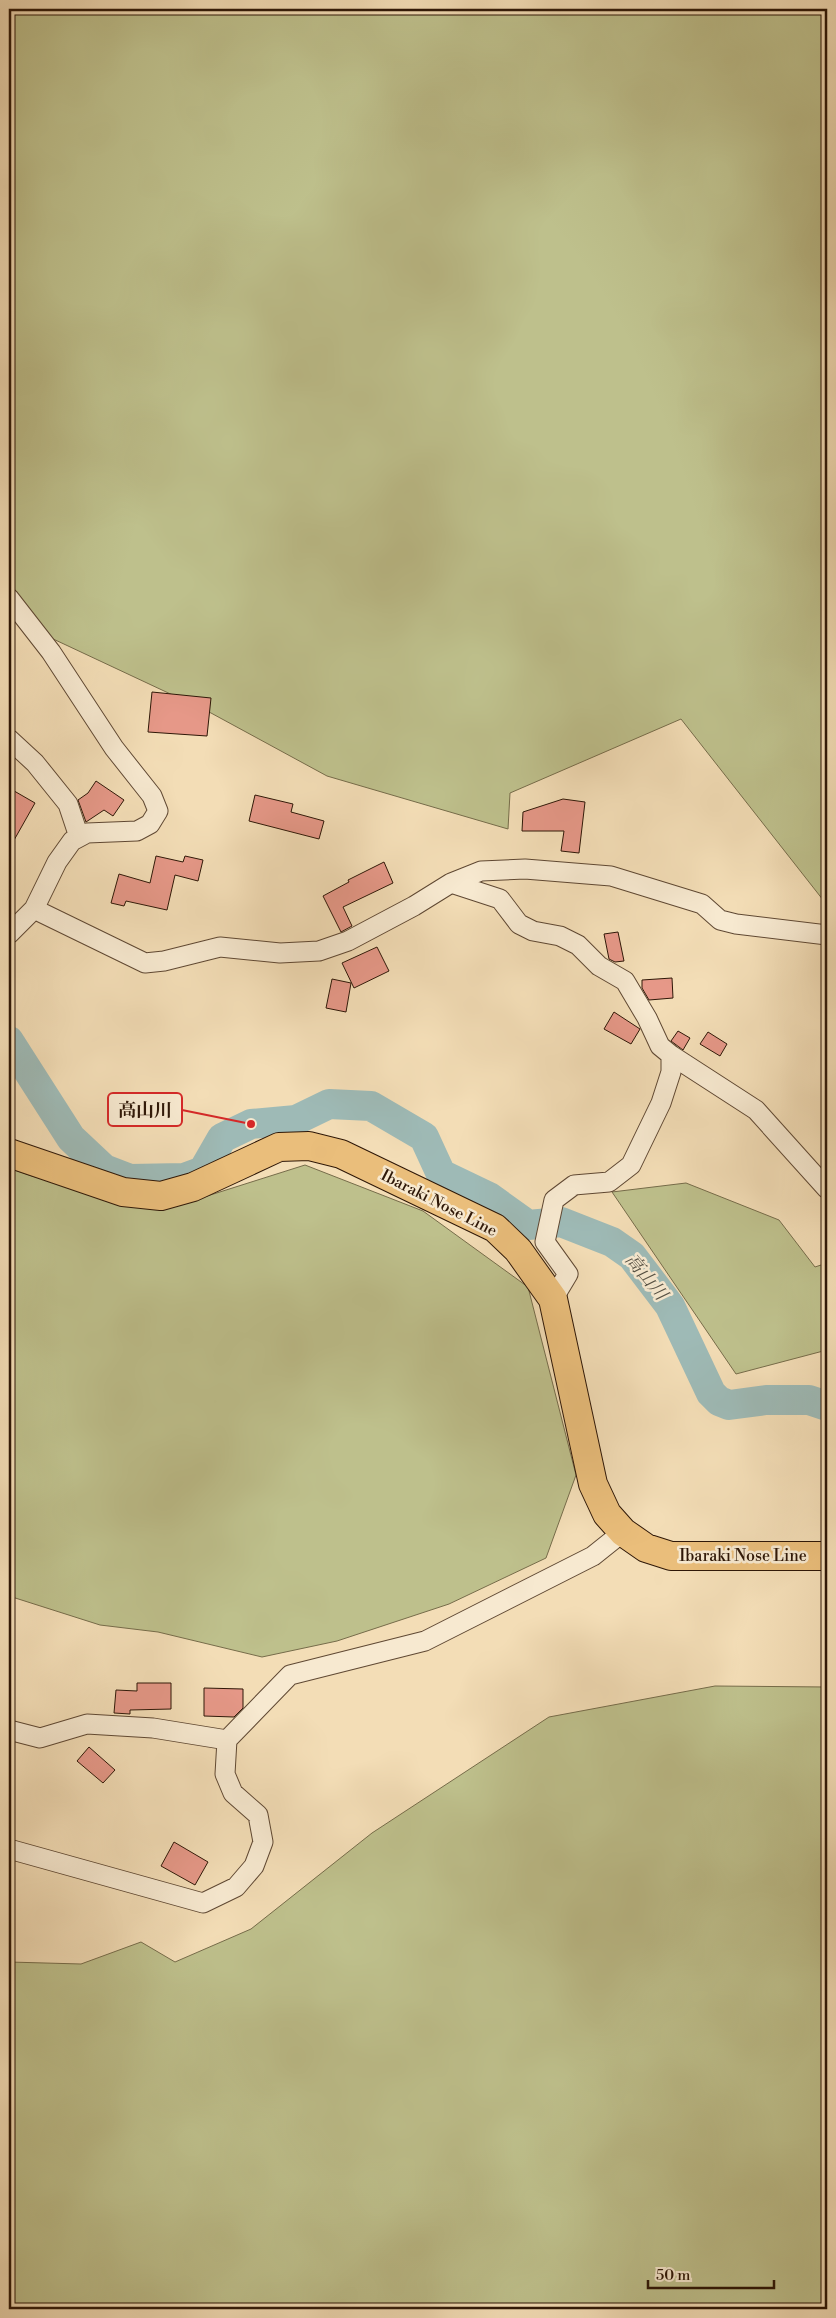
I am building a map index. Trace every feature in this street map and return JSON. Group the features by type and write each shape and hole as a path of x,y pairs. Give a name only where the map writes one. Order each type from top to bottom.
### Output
{"main road":[{"name":"Ibaraki Nose Line","path":"9,1153 123,1192 162,1196 193,1187 279,1148 309,1146 341,1154 496,1228 518,1250 553,1299 593,1484 608,1514 623,1532 646,1548 671,1556 827,1556"}],"street":[{"path":"9,598 51,652 114,748 152,796 158,810 150,824 136,831 87,833 72,841 57,862 34,909 9,934"},
{"path":"9,738 35,763 68,804 78,837"},
{"path":"34,909 144,963 164,961 220,947 280,953 318,951 356,937 414,906 451,883 482,871 525,869 611,876 702,904 720,920 736,924 827,935"},
{"path":"451,883 500,900 519,924 533,931 560,936 578,945 599,966 625,981 647,1018 660,1046 756,1110 827,1189"},
{"path":"553,1299 568,1274 546,1242 554,1200 574,1185 609,1182 631,1166 661,1103 671,1072 671,1055"},
{"path":"9,1849 203,1903 236,1887 254,1866 263,1842 258,1815 234,1793 225,1774 227,1740 290,1675 425,1641 593,1556 623,1532"},
{"path":"9,1730 40,1738 87,1724 153,1728 227,1740"}],"green space":[{"path":"9,9 827,9 827,905 681,719 510,793 508,829 327,776 211,713 34,630 9,603"},
{"path":"305,1165 423,1211 528,1287 576,1475 546,1558 449,1604 337,1641 262,1657 158,1632 100,1625 9,1596 9,1168 32,1176 163,1210"},
{"path":"686,1183 779,1220 815,1267 827,1263 827,1350 736,1374 612,1192"},
{"path":"715,1686 827,1687 827,2309 9,2309 9,1962 81,1964 141,1942 175,1962 251,1929 372,1833 549,1717"}],"building":[{"path":"152,692 211,698 207,736 148,732"},
{"path":"96,781 124,800 113,816 104,810 86,822 78,800 88,793"},
{"path":"9,788 35,803 9,849"},
{"path":"255,795 293,804 291,812 324,821 319,839 249,821"},
{"path":"563,799 585,802 579,853 561,851 564,831 522,831 523,812"},
{"path":"156,856 183,862 185,856 203,860 198,881 175,875 167,910 126,901 124,906 111,903 119,874 150,883"},
{"path":"384,862 393,883 343,907 352,926 341,932 323,896 349,882 348,880"},
{"path":"618,932 624,961 615,962 609,959 604,934"},
{"path":"377,947 389,971 354,988 342,963"},
{"path":"672,978 673,998 649,1000 642,988 642,980"},
{"path":"332,979 351,983 346,1012 326,1008"},
{"path":"614,1012 640,1029 631,1044 604,1029"},
{"path":"678,1031 690,1038 683,1050 671,1041"},
{"path":"708,1032 727,1044 720,1056 700,1044"},
{"path":"137,1683 171,1683 171,1709 130,1710 130,1714 114,1713 116,1690 137,1691"},
{"path":"204,1688 243,1689 243,1708 234,1717 204,1716"},
{"path":"89,1747 115,1770 103,1783 77,1761"},
{"path":"174,1842 208,1862 195,1885 161,1866"}],"waterway":[{"name":"高山川","path":"9,1041 71,1138 104,1169 130,1179 184,1178 203,1171 222,1138 251,1124 296,1120 329,1104 371,1106 424,1137 441,1174 489,1197 528,1225 561,1222 612,1242 632,1256 670,1306 711,1393 719,1401 729,1405 766,1400 809,1400 827,1406"}],"place":[{"name":"高山川","path":"251,1124"}]}
